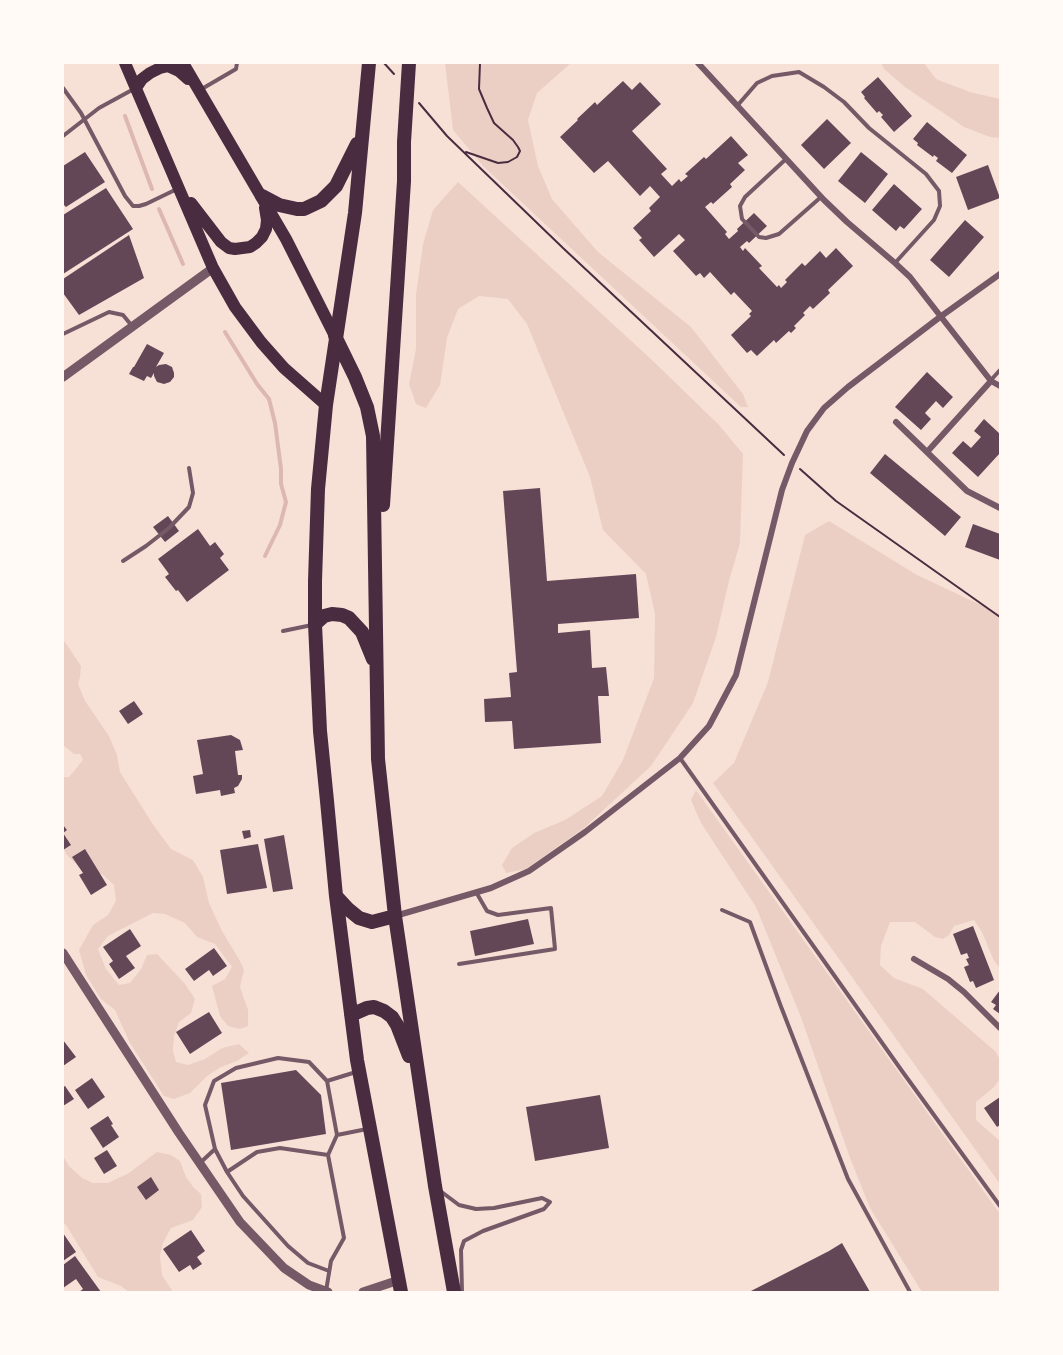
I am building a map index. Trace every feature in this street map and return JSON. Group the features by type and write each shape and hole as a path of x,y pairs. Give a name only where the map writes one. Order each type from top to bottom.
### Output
{"highway":[{"path":"369,63 355,213 326,405 318,489 315,624 320,731 336,896 351,1014 359,1071 400,1286"},
{"path":"377,600 404,181 409,63"},
{"path":"262,196 289,208 297,209 304,209 321,201 336,186 342,176 361,134"},
{"path":"335,336 367,407 373,436 378,759 395,916 435,1186 454,1292"},
{"path":"315,624 324,616 332,614 349,618 362,632 377,669"},
{"path":"336,896 359,918 372,922 395,916"},
{"path":"351,1014 374,1008 392,1017 403,1040 420,1090"}],"main road":[{"path":"125,63 213,268 235,307 284,368 326,405"},
{"path":"183,63 286,239 335,336"},
{"path":"136,88 150,73 168,66 179,71 200,90"},
{"path":"179,188 221,242 235,249 243,249 256,243 266,229 267,220 262,196"}],"street":[{"path":"698,63 821,197 847,222 896,262 991,381 1000,386"},
{"path":"63,377 213,268"},
{"path":"395,916 491,888 529,872 585,832 680,758 709,726 736,675 782,490 807,431 824,408 848,387 1000,274"},
{"path":"927,452 991,381"},
{"path":"896,422 967,491 1000,508"},
{"path":"64,958 240,1222 284,1268 309,1285 327,1292"},
{"path":"914,959 948,979 1000,1028"},
{"path":"363,1292 400,1286"}],"lane":[{"path":"200,90 236,69 237,63"},
{"path":"737,106 757,83 772,76 799,72 844,102 877,135 926,174 939,191 940,206 934,220 896,262"},
{"path":"63,88 85,120 125,196 133,206 146,204 179,188"},
{"path":"63,136 99,108 136,88"},
{"path":"786,159 745,197 740,206 742,219 759,237 766,238 779,234 821,197"},
{"path":"63,334 109,312 123,315 132,327"},
{"path":"991,381 1000,370"},
{"path":"123,561 169,528 189,507 193,493 189,468"},
{"path":"283,631 315,624"},
{"path":"680,758 1000,1206"},
{"path":"459,964 555,949 551,908 498,915 487,911 476,892"},
{"path":"722,910 750,922 848,1179 910,1292"},
{"path":"327,1292 330,1271 331,1262 344,1238 328,1155 337,1135 327,1081 309,1062 278,1058 236,1068 214,1081 205,1105 215,1149 243,1196 288,1246 308,1263 330,1271"},
{"path":"327,1081 359,1071"},
{"path":"337,1135 370,1129"},
{"path":"227,1172 256,1152 280,1148 328,1155"},
{"path":"200,1163 215,1149"},
{"path":"435,1186 459,1204 477,1209 494,1208 542,1198 550,1202 544,1209 483,1231 464,1241 460,1250 462,1292"}],"path":[{"path":"463,151 498,163 508,162 517,157 520,151 513,140 495,123 487,108 479,89 480,63"},
{"path":"447,136 792,463 836,501 1000,617"}],"shaded area":[{"path":"445,63 571,63 537,93 528,120 538,166 552,199 598,252 691,327 743,394 748,407 741,407 484,167 453,130"},
{"path":"881,63 924,63 936,79 970,92 1000,99 1000,138 990,137 964,127 905,87 884,69"},
{"path":"458,182 652,360 719,425 743,454 740,543 716,637 693,703 651,766 584,828 526,869 506,873 502,865 512,848 534,833 565,820 602,796 623,760 654,678 655,614 646,574 603,530 590,477 527,324 508,299 479,296 458,309 447,338 440,385 426,408 416,404 409,384 416,349 416,295 423,244 433,210"},
{"path":"829,521 917,575 1000,614 1000,968 994,961 982,932 974,920 954,926 949,935 943,939 935,937 915,922 890,922 881,946 880,965 894,978 923,989 996,1052 1000,1060 1000,1079 976,1102 976,1120 1000,1141 1000,1184 713,783 734,763 768,682 805,535"},
{"path":"63,639 81,666 78,684 85,701 109,736 117,755 120,772 171,849 193,860 203,877 209,903 244,970 240,987 248,1010 248,1026 240,1029 228,1026 220,1016 212,986 225,979 232,967 215,944 197,937 185,923 165,914 153,913 108,936 98,949 106,969 119,985 130,983 141,969 147,955 157,954 185,984 195,999 191,1013 179,1022 174,1036 173,1051 176,1062 188,1065 205,1059 222,1048 239,1044 249,1053 207,1076 190,1093 174,1099 164,1096 130,1043 115,1010 101,999 86,975 79,950 93,925 108,915 116,901 114,885 102,874 79,867 66,854 63,847 63,777 69,777 83,760 80,754 74,754 63,745"},
{"path":"696,790 1000,1214 1000,1292 922,1292 870,1208 850,1158 802,1020 756,907 701,823 691,800"},
{"path":"157,1152 171,1155 180,1161 186,1177 201,1194 202,1207 193,1220 171,1228 163,1243 160,1256 162,1275 173,1292 129,1292 121,1286 98,1277 63,1223 63,1156 69,1166 82,1178 93,1183 108,1183 129,1173"}],"building":[{"path":"878,77 912,116 894,132 881,117 883,115 879,111 877,113 861,92"},
{"path":"623,81 632,90 640,82 661,104 632,131 667,169 661,174 672,186 679,179 681,182 688,176 685,174 704,157 706,159 731,136 748,155 738,163 745,170 730,184 732,187 713,204 711,202 705,207 727,232 725,234 729,239 754,213 767,226 749,243 747,241 740,247 743,251 745,248 762,266 759,268 777,287 779,285 781,288 787,282 785,280 802,263 805,266 820,251 826,258 836,248 853,266 828,290 830,293 813,309 810,306 803,313 805,315 794,326 796,328 791,333 789,331 776,343 774,340 757,356 751,350 747,353 731,335 751,316 749,314 752,311 734,292 731,295 710,272 704,278 700,273 696,276 673,251 685,240 679,234 654,257 639,240 642,238 633,228 651,211 649,208 660,197 650,186 640,196 608,161 594,173 560,137 595,102 597,105"},
{"path":"827,119 851,143 824,169 801,145"},
{"path":"927,122 967,155 952,173 936,161 938,158 917,145 918,143 913,139"},
{"path":"85,152 105,182 66,207 63,204 63,166"},
{"path":"861,152 888,174 865,203 838,181"},
{"path":"988,165 1000,198 968,210 956,177"},
{"path":"894,184 922,209 904,229 900,226 896,231 872,210"},
{"path":"106,188 133,229 63,274 63,215"},
{"path":"965,220 984,237 949,277 930,260"},
{"path":"129,235 144,278 79,315 63,293 63,279"},
{"path":"147,344 164,353 156,367 166,364 172,367 174,377 170,382 164,384 157,382 154,373 151,378 147,376 144,381 129,374"},
{"path":"927,372 953,397 943,408 936,401 925,413 931,419 921,430 895,407"},
{"path":"984,419 1000,434 1000,453 978,477 952,453 963,441 971,448 981,437 974,431"},
{"path":"885,454 961,517 945,536 870,473"},
{"path":"540,488 547,581 636,574 639,618 558,624 558,633 590,630 592,668 606,667 609,696 598,696 601,743 514,749 512,721 485,722 484,699 511,697 509,673 517,672 503,491"},
{"path":"168,516 179,531 165,542 153,527"},
{"path":"973,524 1000,534 1000,560 965,547"},
{"path":"198,529 210,546 215,542 224,554 220,558 229,570 187,602 165,577 169,574 158,559"},
{"path":"134,701 143,714 128,724 119,711"},
{"path":"231,735 240,740 243,750 235,751 238,775 242,775 242,779 234,788 235,793 221,796 220,790 196,794 193,776 203,774 197,740"},
{"path":"250,830 251,837 244,839 242,831"},
{"path":"63,833 71,845 63,850"},
{"path":"284,835 293,889 273,892 264,839"},
{"path":"258,844 267,888 227,894 220,850"},
{"path":"85,849 107,885 91,895 79,875 83,873 72,857"},
{"path":"528,919 534,944 475,956 470,931"},
{"path":"973,926 994,980 976,988 973,981 970,982 964,967 969,965 966,959 969,958 967,953 961,955 953,934"},
{"path":"130,929 141,946 126,956 135,968 119,979 109,964 113,961 103,947"},
{"path":"214,948 227,966 213,976 209,970 194,981 185,969"},
{"path":"1000,990 1000,1014 993,1009 996,1005 991,1002"},
{"path":"209,1012 222,1033 190,1054 176,1032"},
{"path":"63,1040 76,1057 63,1066"},
{"path":"296,1070 321,1095 326,1134 231,1150 221,1083"},
{"path":"92,1078 105,1097 88,1109 75,1090"},
{"path":"65,1086 74,1099 63,1106 63,1087"},
{"path":"600,1095 609,1148 535,1161 526,1107"},
{"path":"1000,1097 1000,1125 997,1127 984,1108"},
{"path":"108,1116 119,1137 103,1148 90,1128"},
{"path":"107,1150 117,1166 104,1174 94,1158"},
{"path":"151,1177 159,1190 146,1200 137,1187"},
{"path":"191,1230 205,1251 197,1257 202,1264 193,1270 190,1265 179,1272 163,1249"},
{"path":"63,1233 76,1252 63,1261"},
{"path":"842,1243 870,1292 749,1292 829,1251"},
{"path":"75,1256 101,1292 79,1292 83,1289 76,1279 63,1288 63,1265"}],"waterway":[{"path":"125,116 152,189"},
{"path":"159,209 183,264"},
{"path":"225,332 269,399 275,423 281,484 286,502 280,525 265,556"}]}
